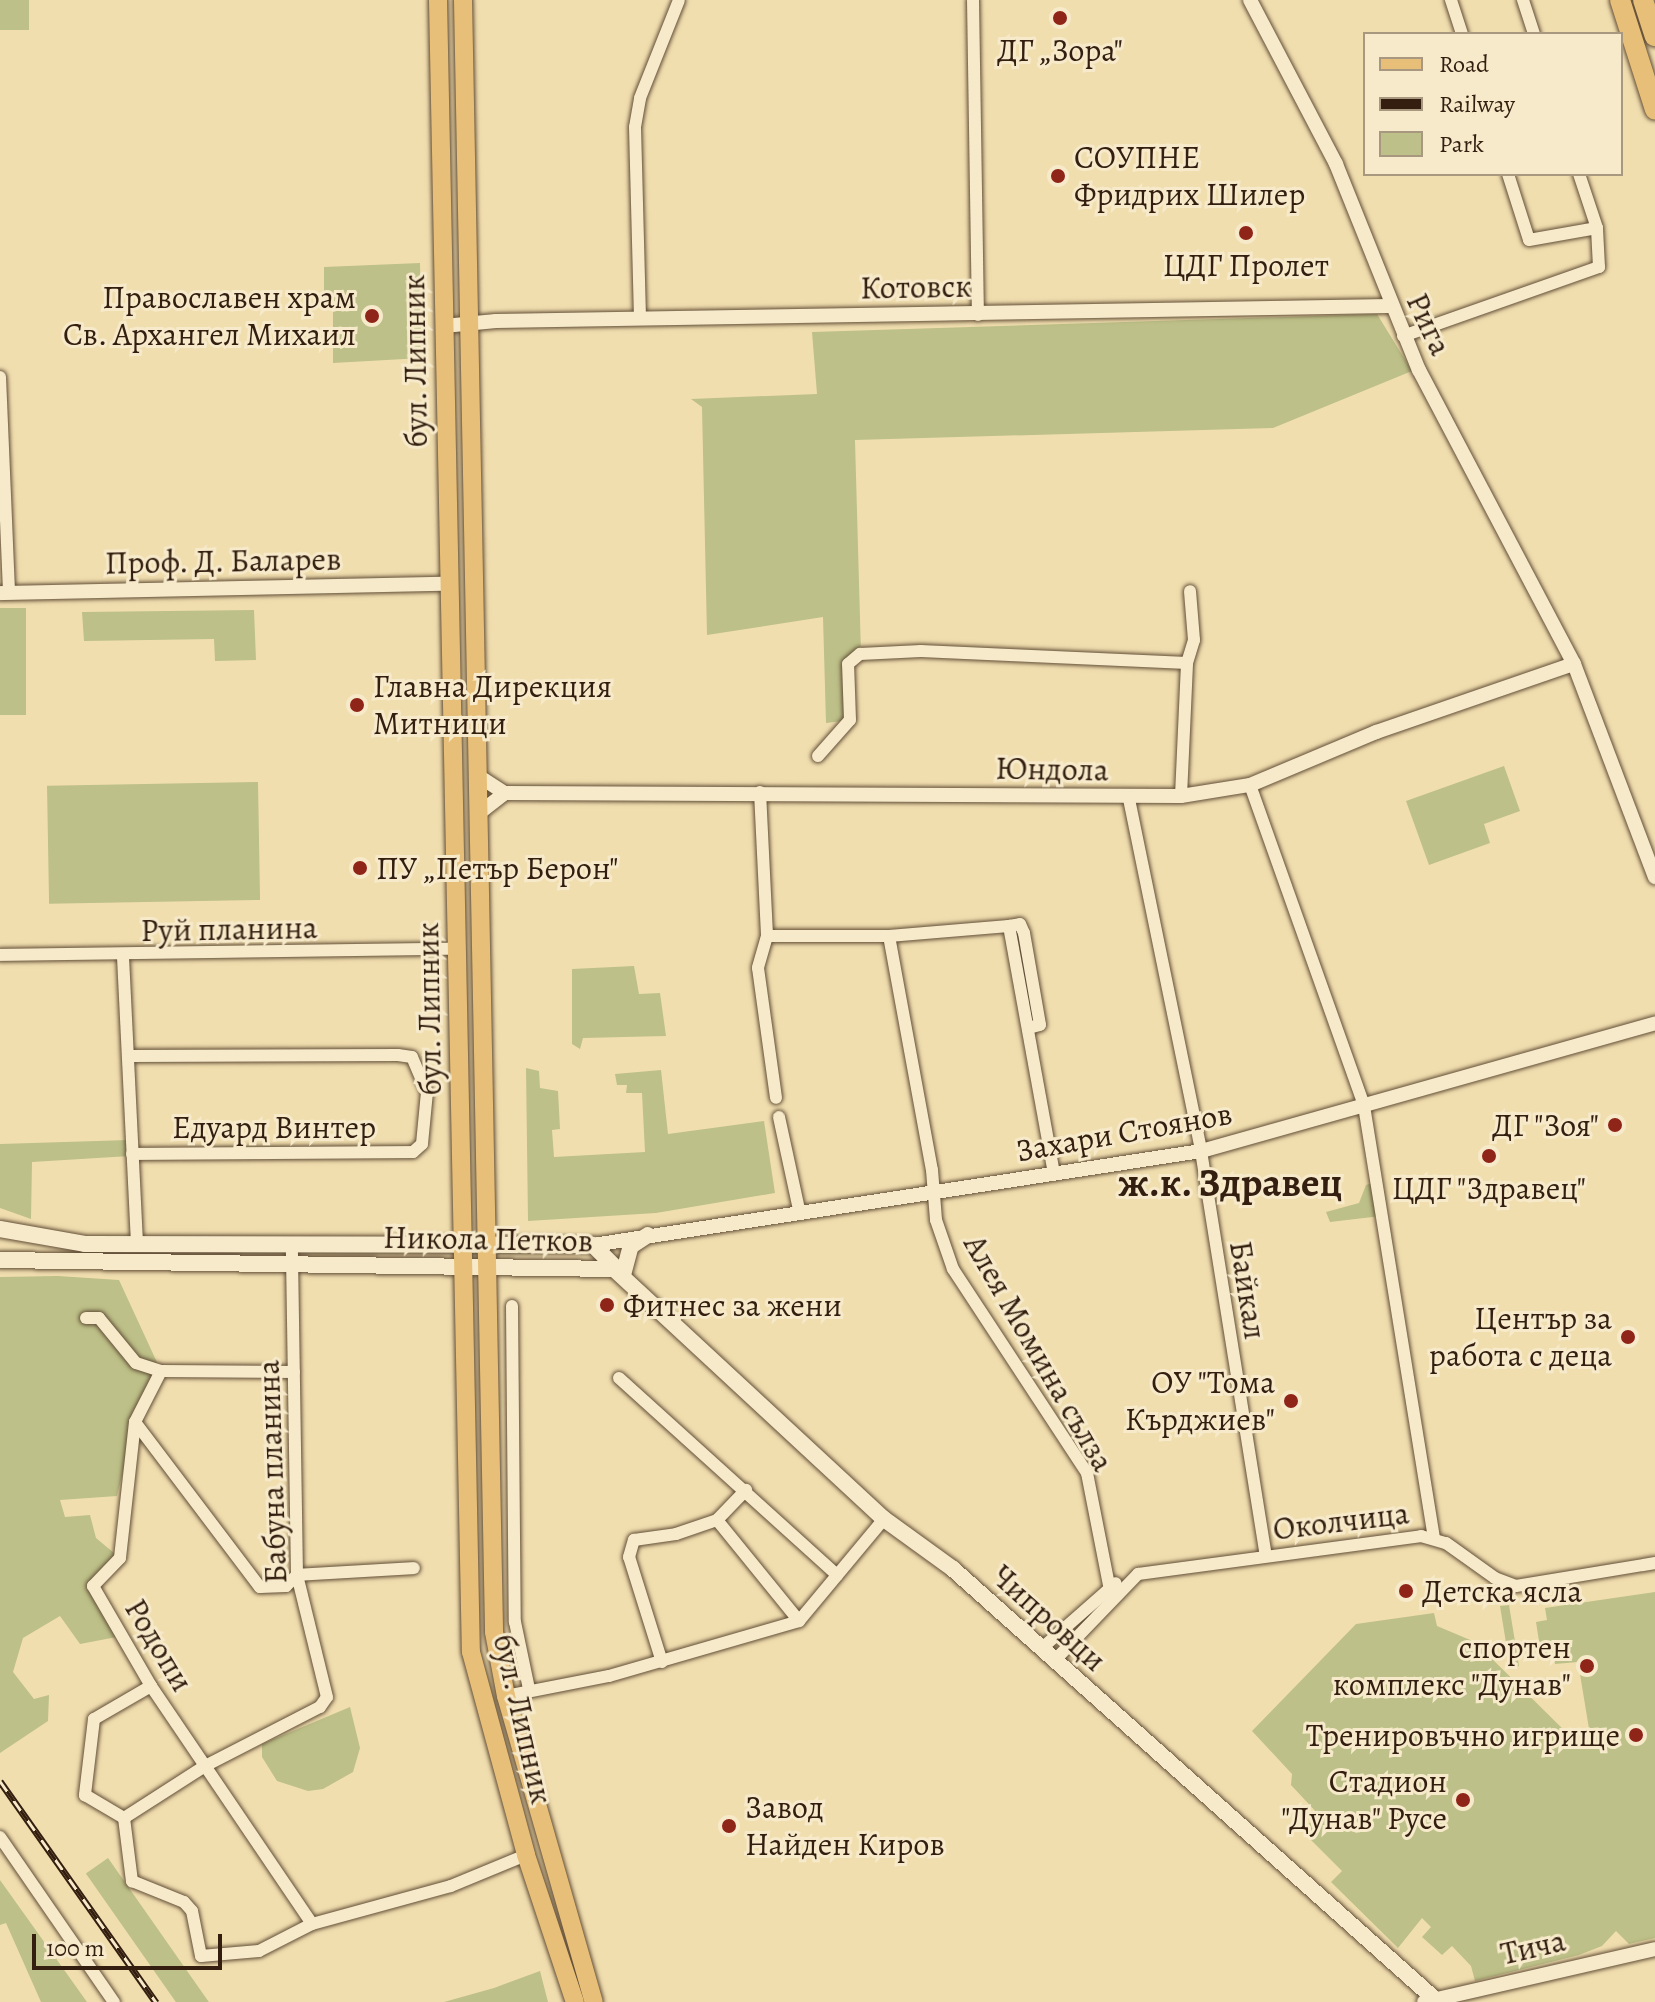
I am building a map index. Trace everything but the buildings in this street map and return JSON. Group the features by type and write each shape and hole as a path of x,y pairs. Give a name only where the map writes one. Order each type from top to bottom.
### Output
{"highway":[{"path":"1620,0 1655,110"},
{"path":"1643,0 1655,36"}],"main road":[{"name":"бул. Липник","path":"438,0 471,1652 526,1855 575,2002"},
{"name":"бул. Липник","path":"463,0 491,1267 494,1619 506,1696 594,2002"},
{"name":"Никола Петков","path":"0,1229 85,1244 593,1245 623,1275"},
{"path":"623,1275 631,1246 648,1235"},
{"name":"Никола Петков","path":"0,1260 292,1266 595,1267 623,1275"},
{"name":"Чипровци","path":"623,1275 884,1519 953,1569 1433,2001"}],"street":[{"path":"640,318 635,127 640,98 679,0"},
{"path":"973,0 978,315"},
{"name":"Рига","path":"1250,0 1336,164 1403,336 1574,664 1655,877"},
{"path":"1451,0 1461,32"},
{"path":"1523,0 1533,32"},
{"path":"1509,176 1529,240 1597,228"},
{"path":"1403,336 1599,267 1597,228 1580,176"},
{"name":"Котовск","path":"444,326 640,318 978,315 1389,306"},
{"path":"0,377 5,593"},
{"name":"Проф. Д. Баларев","path":"5,593 448,584"},
{"path":"1181,796 1187,663 1194,640 1190,591"},
{"path":"818,756 850,720 848,664 860,654 921,651 1187,663"},
{"name":"Юндола","path":"505,793 760,792 1129,799 1181,796 1250,785 1376,732 1574,664"},
{"path":"480,777 505,793 482,811"},
{"path":"1250,785 1364,1106 1434,1538"},
{"path":"760,792 767,936 758,968 776,1098"},
{"name":"Байкал","path":"1129,799 1201,1151 1266,1555"},
{"path":"767,936 889,936 1009,926 1054,1174"},
{"name":"Алея Момина сълза","path":"889,936 935,1193 936,1220 953,1269 1087,1473 1109,1585"},
{"name":"Руй планина","path":"0,955 123,957 458,949"},
{"path":"123,957 137,1243"},
{"name":"Захари Стоянов","path":"593,1245 1201,1151 1655,1023"},
{"name":"Едуард Винтер","path":"128,1056 398,1055 412,1057 427,1092 422,1144 413,1152 132,1154"},
{"path":"779,1117 800,1214"},
{"name":"Бабуна планина","path":"205,1766 325,1703 328,1689 297,1575 292,1244"},
{"path":"512,1306 515,1622 529,1689"},
{"path":"86,1318 99,1318 136,1363 161,1371 294,1372"},
{"name":"Родопи","path":"161,1371 135,1422 120,1558 93,1586 151,1686 312,1924"},
{"path":"619,1378 837,1575"},
{"path":"135,1422 250,1577 271,1589 297,1575 414,1568"},
{"path":"662,1662 629,1557 634,1540 676,1534 717,1520 746,1490"},
{"path":"506,1696 662,1662 799,1621 884,1519"},
{"path":"717,1520 799,1621"},
{"name":"Околчица","path":"1109,1585 1138,1574 1266,1555 1434,1538 1516,1586 1655,1563"},
{"path":"1055,1660 1138,1574"},
{"path":"1042,1648 1109,1585"},
{"path":"124,1818 85,1795 92,1723 151,1686"},
{"path":"124,1818 205,1766"},
{"path":"124,1818 132,1881 189,1906 201,1956 259,1951 312,1924 451,1886 526,1855"},
{"path":"0,1837 114,2002"},
{"name":"Тича","path":"1433,2001 1655,1949"}],"green space":[{"path":"0,0 29,0 29,30 0,30"},
{"path":"420,263 422,358 333,363 333,301 324,300 324,267"},
{"path":"1377,314 1412,371 1273,428 855,440 861,654 848,664 850,720 826,723 823,617 707,635 702,407 691,399 817,394 812,332"},
{"path":"0,608 26,608 26,715 0,715"},
{"path":"254,610 256,660 215,661 214,639 84,641 82,612"},
{"path":"1504,766 1520,811 1484,824 1490,843 1429,865 1406,801"},
{"path":"258,782 260,900 49,904 47,786"},
{"path":"634,966 639,994 660,993 666,1036 583,1038 580,1049 572,1044 572,969"},
{"path":"526,1068 539,1071 540,1088 558,1091 560,1129 552,1130 554,1157 645,1152 642,1093 626,1093 627,1085 617,1085 615,1074 661,1070 668,1134 764,1121 775,1193 656,1213 528,1221"},
{"path":"129,1140 130,1156 32,1162 31,1219 0,1208 0,1144"},
{"path":"1375,1182 1381,1216 1330,1222 1326,1212 1359,1203 1366,1185"},
{"path":"58,1276 119,1280 161,1371 135,1422 117,1496 60,1500 65,1517 90,1515 96,1538 120,1558 93,1587 122,1636 80,1644 60,1616 23,1638 13,1672 34,1699 49,1695 48,1721 0,1753 0,1277"},
{"name":"Стадион \"Дунав\" Русе","path":"1655,1592 1655,1938 1629,1944 1616,1931 1602,1946 1579,1955 1475,1981 1471,1966 1452,1946 1442,1955 1422,1937 1431,1927 1422,1918 1398,1948 1331,1882 1342,1871 1302,1831 1318,1814 1291,1785 1292,1774 1252,1731 1356,1624 1434,1613 1437,1626 1475,1642 1577,1743 1591,1741 1578,1662 1555,1664 1553,1652 1541,1654 1536,1622 1547,1620 1545,1608"},
{"path":"1509,1605 1519,1666 1515,1667 1509,1661 1500,1606"},
{"path":"350,1707 360,1748 353,1772 323,1789 308,1791 277,1781 262,1757 262,1744"},
{"path":"108,1858 209,2002 176,2002 86,1873"},
{"path":"0,1880 87,2002 41,2002 6,1923 0,1925"},
{"path":"540,1971 548,2002 444,2002 494,1988"}],"railway":[{"path":"0,1781 156,2002"}],"place":[{"name":"ДГ „Зора\"","path":"1060,18"},
{"name":"СОУПНЕ Фридрих Шилер","path":"1058,176"},
{"name":"ЦДГ Пролет","path":"1246,233"},
{"name":"Православен храм Св. Архангел Михаил","path":"372,316"},
{"name":"Главна Дирекция Митници","path":"357,705"},
{"name":"ПУ „Петър Берон\"","path":"360,868"},
{"name":"ДГ \"Зоя\"","path":"1615,1125"},
{"name":"ЦДГ \"Здравец\"","path":"1489,1156"},
{"name":"Фитнес за жени","path":"607,1305"},
{"name":"Център за работа с деца","path":"1628,1337"},
{"name":"ОУ \"Тома Кърджиев\"","path":"1291,1401"},
{"name":"Детска ясла","path":"1406,1591"},
{"name":"спортен комплекс \"Дунав\"","path":"1587,1666"},
{"name":"Тренировъчно игрище","path":"1636,1735"},
{"name":"Стадион \"Дунав\" Русе","path":"1463,1800"},
{"name":"Завод Найден Киров","path":"729,1826"}],"district":[{"name":"ж.к. Здравец","path":"1230,1183"}]}
